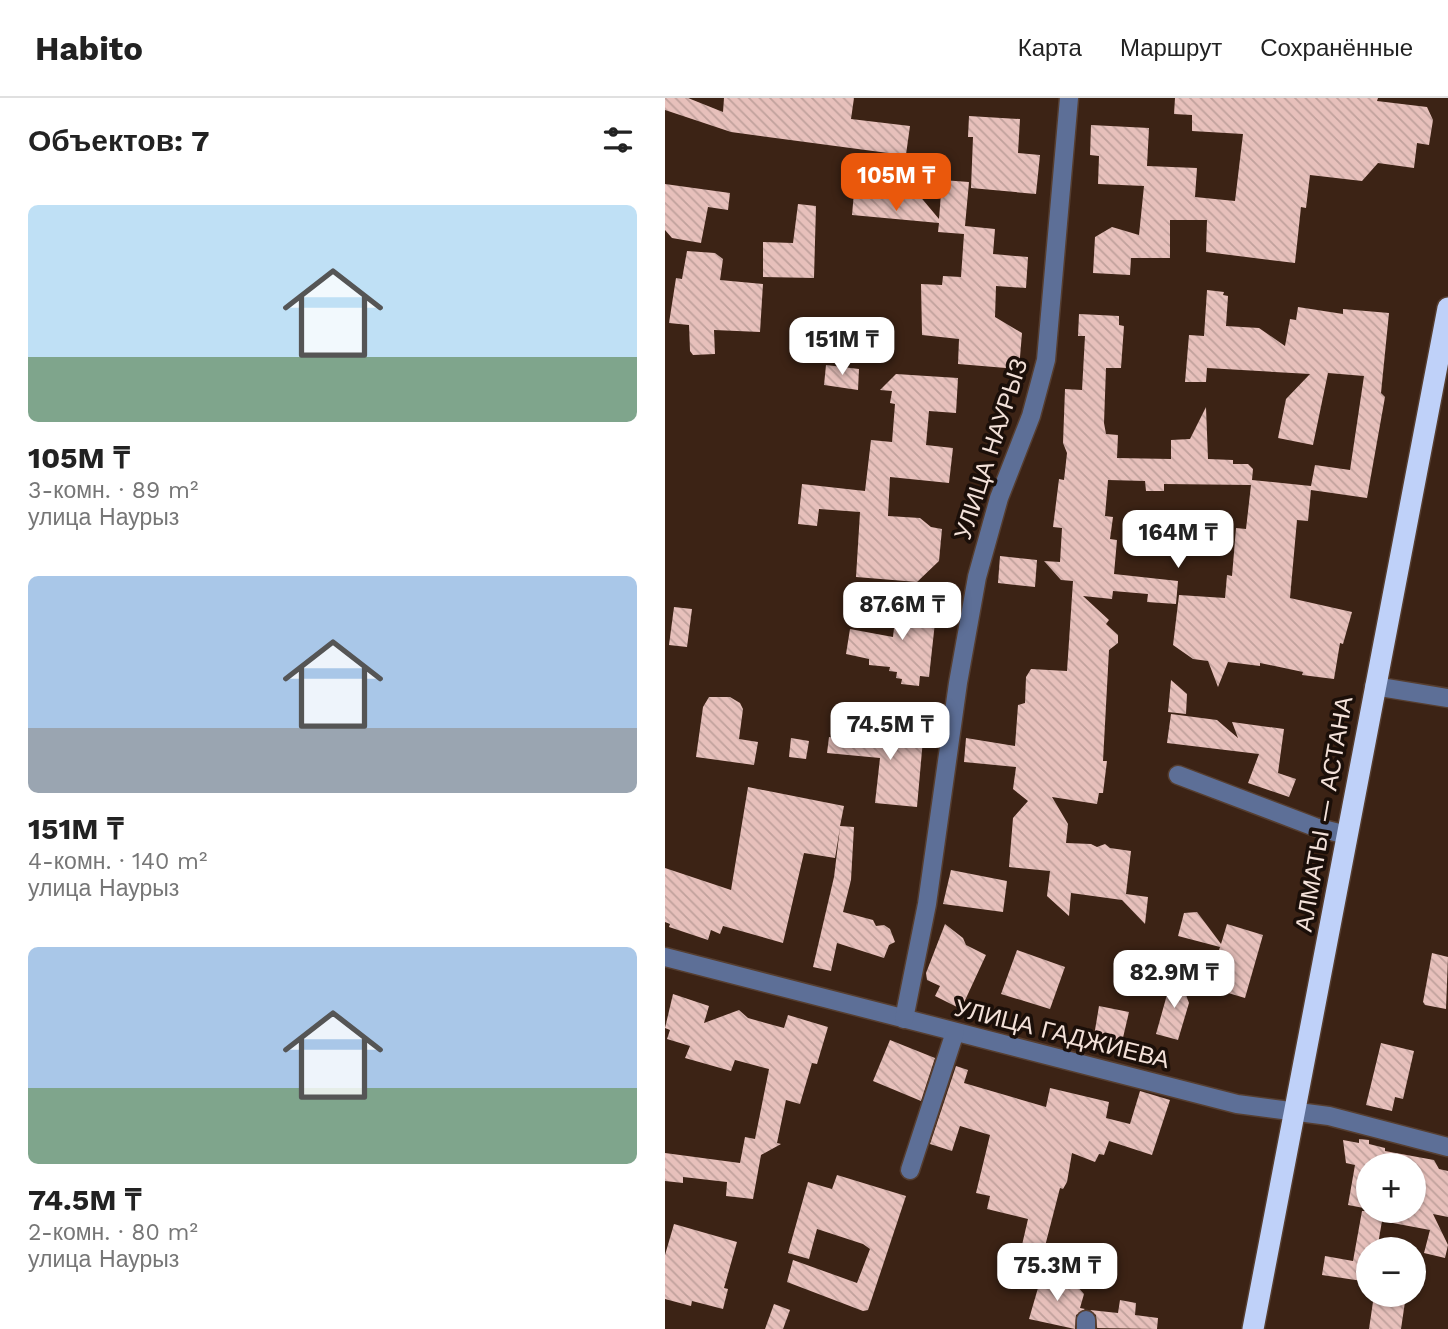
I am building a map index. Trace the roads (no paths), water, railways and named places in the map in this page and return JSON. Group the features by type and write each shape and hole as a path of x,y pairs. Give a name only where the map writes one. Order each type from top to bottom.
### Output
{"highway":[{"name":"АЛМАТЫ — АСТАНА","path":"1253,1329 1448,308"}],"street":[{"name":"УЛИЦА НАУРЫЗ","path":"904,1019 927,904 958,683 977,577 999,498 1031,416 1046,360 1069,98"},
{"path":"1374,686 1448,698"},
{"path":"1178,775 1315,827 1347,835"},
{"name":"УЛИЦА ГАДЖИЕВА","path":"665,957 1237,1104 1329,1116 1448,1147"},
{"path":"910,1170 955,1032"}]}
